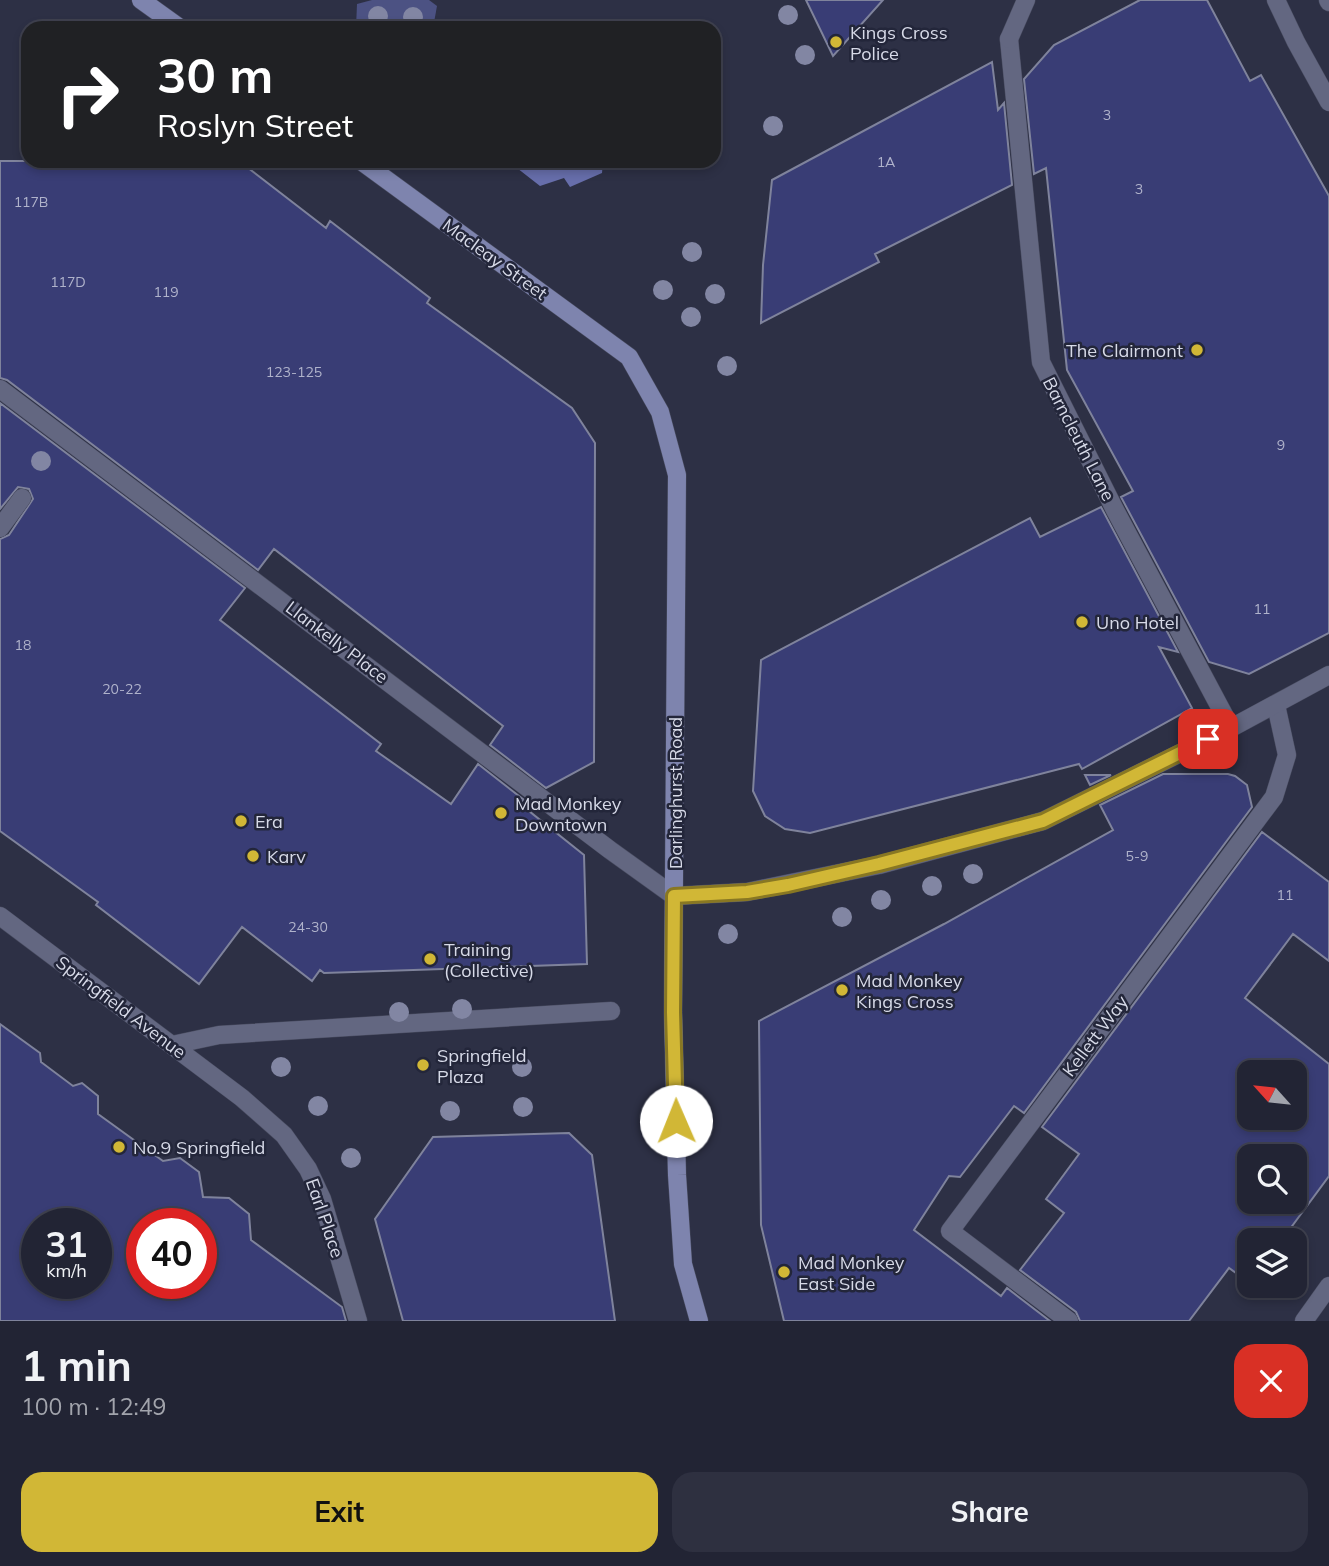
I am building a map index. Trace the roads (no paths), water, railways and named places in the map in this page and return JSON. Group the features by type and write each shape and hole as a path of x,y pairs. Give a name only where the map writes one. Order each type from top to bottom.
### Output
{"street":[{"path":"141,0 170,21"},
{"name":"Barncleuth Lane","path":"1026,0 1009,39 1041,362 1115,510 1231,728"},
{"path":"1276,0 1329,102"},
{"name":"Macleay Street","path":"371,168 629,357"},
{"name":"Darlinghurst Road","path":"629,357 660,412 677,475 673,1012 677,1175 683,1264 699,1321"},
{"name":"Llankelly Place","path":"0,389 674,896"},
{"path":"0,528 22,498"},
{"path":"674,896 747,892 788,885 1043,821 1276,705 1329,674"},
{"name":"Kellett Way","path":"1069,1321 950,1231 1274,797 1287,755 1276,705"},
{"name":"Springfield Avenue","path":"0,916 242,1098"},
{"path":"172,1045 219,1035 611,1011"},
{"name":"Earl Place","path":"242,1098 284,1135 308,1169 322,1199 358,1321"},
{"path":"1304,1321 1329,1286"}],"place":[{"name":"Kings Cross Police","path":"836,42"},
{"name":"The Clairmont","path":"1197,350"},
{"name":"Uno Hotel","path":"1082,622"},
{"name":"Mad Monkey Downtown","path":"501,813"},
{"name":"Era","path":"241,821"},
{"name":"Karv","path":"253,856"},
{"name":"Training (Collective)","path":"430,959"},
{"name":"Mad Monkey Kings Cross","path":"842,990"},
{"name":"Springfield Plaza","path":"423,1065"},
{"name":"No.9 Springfield","path":"119,1147"},
{"name":"Mad Monkey East Side","path":"784,1272"}]}
